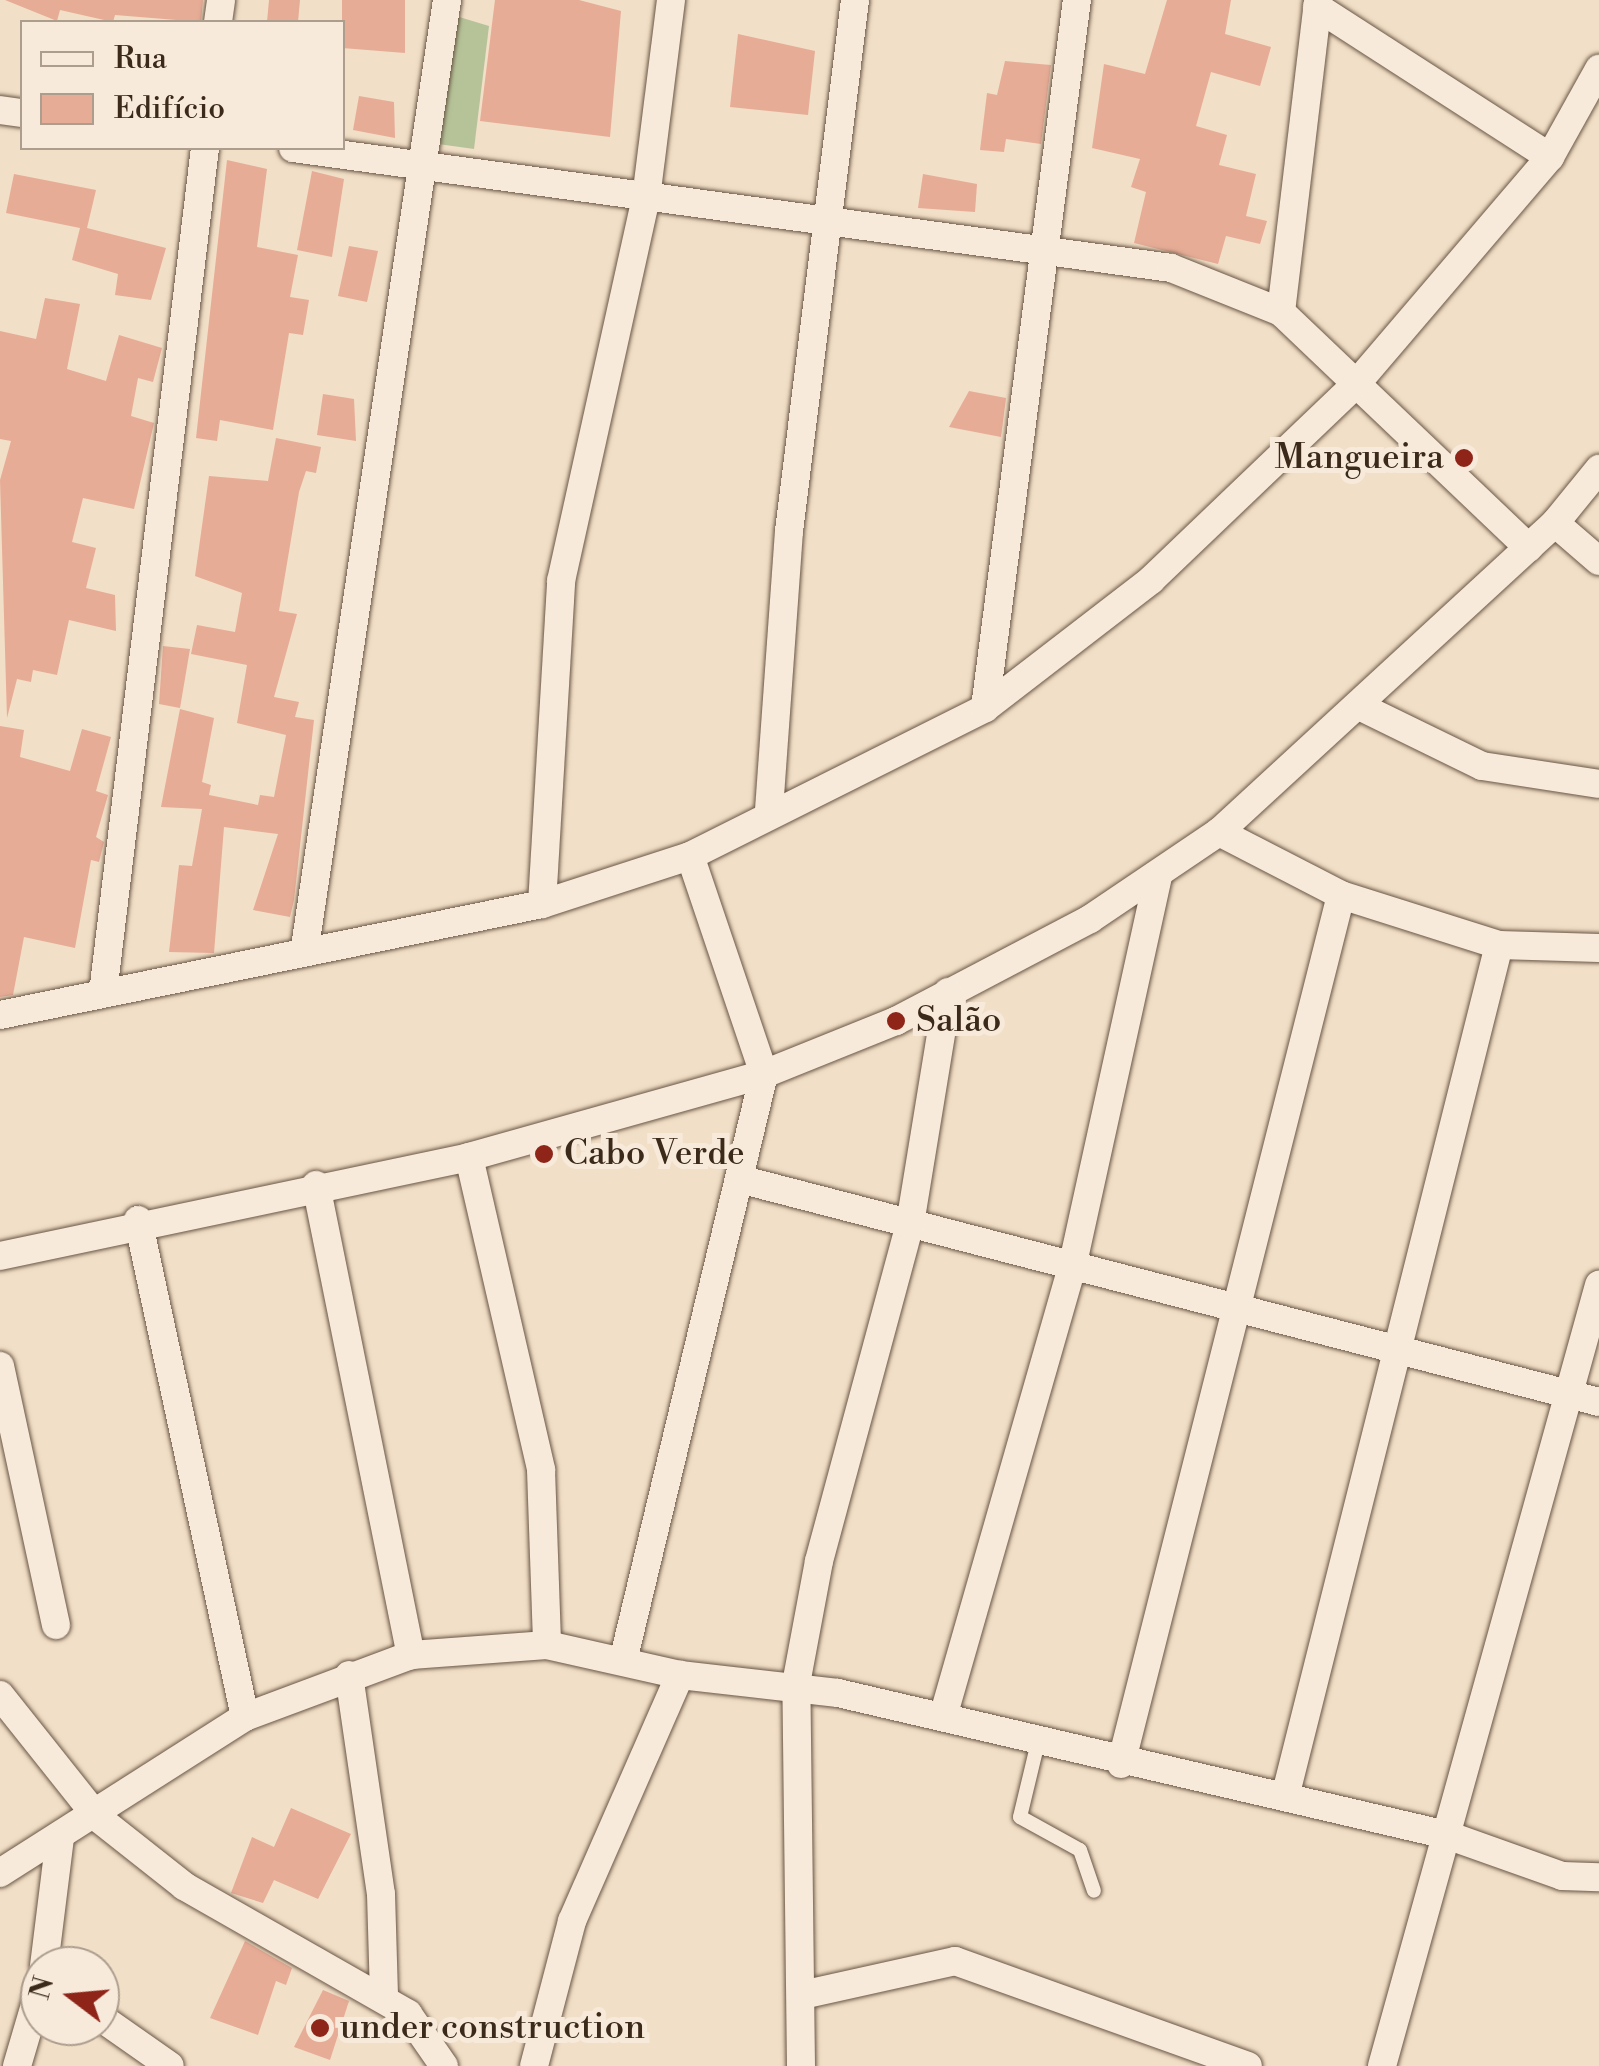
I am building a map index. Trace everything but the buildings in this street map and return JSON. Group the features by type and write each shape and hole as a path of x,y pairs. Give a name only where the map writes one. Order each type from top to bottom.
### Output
{"street":[{"path":"305,947 447,0"},
{"path":"542,904 561,581 646,198 672,0"},
{"path":"770,810 789,532 855,0"},
{"path":"986,708 1050,247 1077,0"},
{"path":"1281,312 1317,3 1550,157"},
{"path":"0,1015 305,947 542,904 690,856 770,810 986,708 1151,580 1357,383 1550,157 1599,69"},
{"path":"104,993 206,150"},
{"path":"312,150 425,162 646,198 1050,247 1171,268 1281,312 1528,548"},
{"path":"0,1256 138,1220 469,1157 764,1074 948,992 1158,876 1219,832 1556,523 1599,469"},
{"path":"1556,523 1599,560"},
{"path":"1359,706 1482,766 1599,784"},
{"path":"1219,832 1341,896 1499,945 1599,948"},
{"path":"624,1657 743,1180 764,1074 690,856"},
{"path":"943,1717 1073,1264 1158,876"},
{"path":"1121,1764 1341,896"},
{"path":"1285,1797 1404,1349 1499,945"},
{"path":"801,2066 796,1684 818,1561 910,1224 948,992"},
{"path":"469,1157 541,1470 547,1645"},
{"path":"743,1180 1238,1305 1585,1399"},
{"path":"316,1185 411,1655"},
{"path":"138,1220 246,1717"},
{"path":"1382,2066 1446,1835 1585,1399 1599,1285"},
{"path":"0,1366 56,1625"},
{"path":"0,1873 98,1818 246,1717 411,1655 547,1645 624,1657 680,1675 796,1684 943,1717 1121,1764 1446,1835 1562,1876 1599,1876"},
{"path":"534,2066 572,1921 680,1675"},
{"path":"350,1676 380,1894 384,1997"},
{"path":"0,1695 98,1818 184,1886 408,2014 444,2066"},
{"path":"46,1946 60,1838"},
{"path":"802,1995 954,1962 1248,2066"},
{"path":"120,2031 170,2066"}],"lane":[{"path":"1038,1742 1020,1816 1080,1850 1094,1891"}],"green space":[{"path":"456,16 489,26 474,149 438,144"}],"place":[{"name":"Mangueira","path":"1464,458"},
{"name":"Salão","path":"896,1021"},
{"name":"Cabo Verde","path":"544,1154"},
{"name":"under construction","path":"320,2028"}]}
